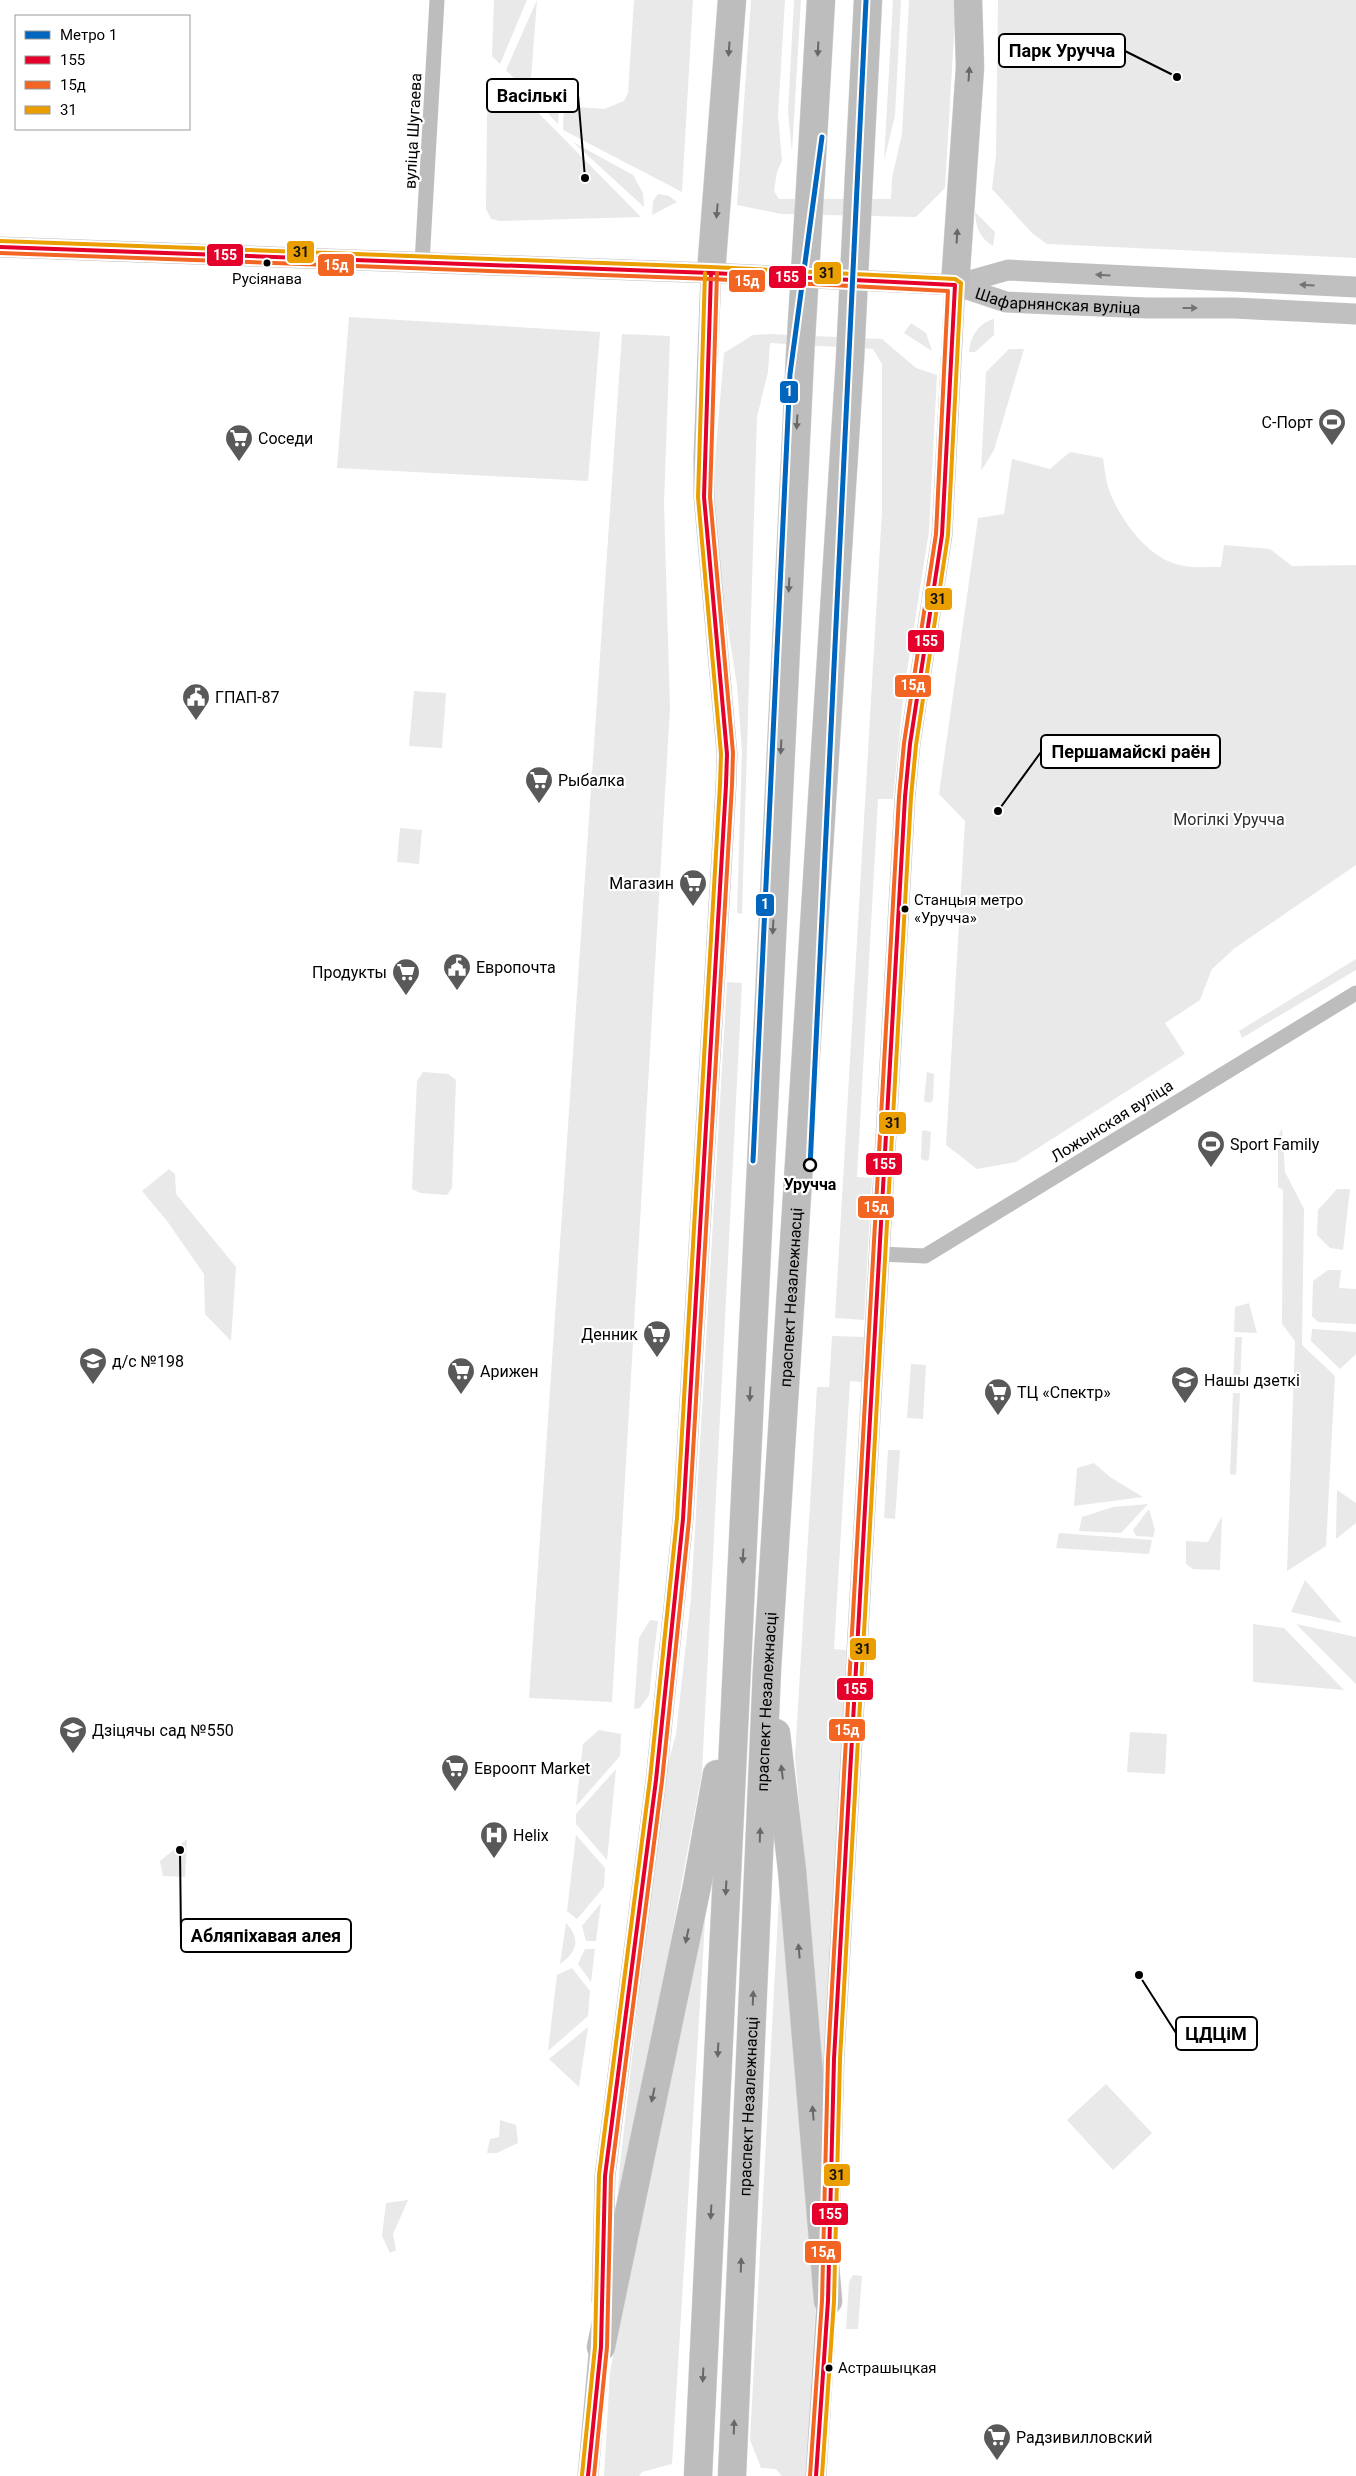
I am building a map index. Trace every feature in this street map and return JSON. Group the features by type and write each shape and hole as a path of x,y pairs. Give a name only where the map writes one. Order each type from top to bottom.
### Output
{"highway":[{"path":"711,273 732,0"},
{"name":"праспект Незалежнасці","path":"698,2474 800,356 821,0"},
{"name":"праспект Незалежнасці","path":"732,2476 767,1669 850,359 868,0"},
{"path":"955,285 970,67 968,0"},
{"path":"601,2347 697,1886 737,1664"},
{"path":"767,1669 782,1770 791,1861 828,2301"}],"main road":[{"path":"0,247 711,273 955,285 942,534 917,692 905,797 834,2059 828,2301 816,2476"},
{"name":"Шафарнянская вуліца","path":"955,285 1008,270 1356,287"},
{"path":"588,2476 601,2347 605,2176 656,1780 683,1518 727,754 704,497 711,273"},
{"name":"Шафарнянская вуліца","path":"955,285 1006,302 1147,308 1234,308 1356,314"}],"street":[{"name":"вуліца Шугаева","path":"422,263 437,0"},
{"name":"Ложынская вуліца","path":"880,1254 925,1256 1356,993"}],"green space":[{"path":"494,0 527,0 500,64 492,56"},
{"path":"537,0 531,78 534,88 544,101 553,105 559,105 558,124 506,70"},
{"path":"634,0 693,0 682,192 563,130 564,106 604,109 624,101 628,93"},
{"path":"751,0 785,0 778,115 782,161 777,172 774,191 779,199 891,199 892,178 902,134 909,0 956,0 945,188 916,217 781,214 737,205"},
{"path":"794,0 801,0 792,152 788,112"},
{"path":"893,0 901,0 895,115 884,161"},
{"path":"998,0 1356,0 1356,258 1047,244 1032,233 992,189 996,155"},
{"path":"504,78 641,217 500,221 491,219 486,209 487,114"},
{"path":"573,142 633,175 643,193 644,207"},
{"path":"658,194 669,196 677,202 652,215 653,201"},
{"path":"975,212 995,232 993,246 979,232"},
{"path":"349,317 600,332 588,481 337,468"},
{"path":"994,319 994,335 975,352 969,352 973,336 979,327"},
{"path":"911,323 926,333 932,351 904,333"},
{"path":"622,334 670,336 664,503 670,708 612,1702 529,1698"},
{"path":"753,335 882,339 916,368 937,375 929,531 904,690 893,799 878,799 857,1177 872,1178 864,1320 835,1318 882,511 882,364 873,349 770,343 768,372 757,417 742,914 737,913 742,752 737,685 711,507 724,353"},
{"path":"1009,349 1024,349 994,450 981,471 986,372"},
{"name":"Могілкі Уручча","path":"1070,452 1103,458 1109,491 1127,524 1150,549 1174,564 1194,567 1221,567 1224,545 1270,549 1292,566 1356,565 1356,865 1235,948 1212,969 1200,1000 1165,1023 1185,1054 1016,1162 977,1169 946,1145 965,821 939,794 978,518 1004,514 1012,459 1050,469"},
{"path":"414,691 446,693 442,748 409,746"},
{"path":"400,828 422,830 419,864 397,862"},
{"path":"1356,959 1356,970 1242,1038 1239,1031"},
{"path":"727,982 742,983 702,1773 613,2252 620,2165 663,1781 676,1734 691,1598"},
{"path":"423,1072 448,1074 456,1080 452,1188 447,1195 420,1193 412,1189 417,1081"},
{"path":"927,1072 934,1074 933,1100 930,1103 924,1101"},
{"path":"1282,1128 1285,1172 1304,1209 1302,1345 1335,1376 1326,1546 1287,1571 1295,1341 1282,1324 1283,1190 1278,1187 1278,1137"},
{"path":"922,1131 931,1132 929,1159 927,1161 921,1159"},
{"path":"169,1169 175,1174 176,1194 236,1267 231,1341 205,1314 204,1274 167,1221 142,1191"},
{"path":"1337,1189 1350,1189 1343,1250 1330,1248 1317,1235 1318,1210"},
{"path":"1328,1270 1341,1270 1339,1288 1356,1289 1356,1324 1318,1322 1312,1316 1313,1281"},
{"path":"1249,1303 1257,1333 1234,1332 1235,1307"},
{"path":"1312,1329 1356,1332 1356,1354 1340,1369 1311,1341"},
{"path":"832,1336 864,1337 862,1382 850,1381 834,1649 846,1650 828,2131 795,1757 817,1387 829,1387"},
{"path":"1235,1337 1242,1337 1240,1385 1233,1385"},
{"path":"911,1364 926,1365 923,1419 907,1418"},
{"path":"1233,1393 1240,1393 1236,1475 1230,1474"},
{"path":"888,1450 900,1450 895,1519 884,1518"},
{"path":"1094,1463 1110,1477 1143,1497 1074,1506 1077,1468"},
{"path":"1337,1490 1356,1503 1356,1523 1336,1539"},
{"path":"1148,1504 1121,1533 1079,1531 1082,1517 1113,1507"},
{"path":"1149,1509 1155,1530 1153,1537 1136,1536 1133,1530"},
{"path":"1222,1516 1220,1570 1193,1569 1186,1564 1186,1541 1208,1542"},
{"path":"1059,1533 1152,1540 1149,1554 1056,1548"},
{"path":"1305,1580 1342,1623 1291,1612"},
{"path":"650,1620 658,1621 649,1695 640,1708 634,1709 639,1638"},
{"path":"1253,1624 1284,1628 1344,1690 1253,1682"},
{"path":"1296,1624 1356,1637 1356,1684"},
{"path":"599,1730 621,1734 620,1756 576,1806 583,1744"},
{"path":"1130,1732 1167,1734 1165,1774 1127,1772"},
{"path":"616,1769 607,1860 576,1824 576,1814"},
{"path":"576,1835 605,1868 604,1887 577,1919 567,1911"},
{"path":"187,1839 185,1877 163,1876 160,1861"},
{"path":"782,1841 817,2282 806,2476 782,2476 776,2469 761,2468 750,2440"},
{"path":"707,1888 672,2464 642,2472 639,2476 604,2476 610,2372"},
{"path":"601,1903 596,1941 586,1941 582,1926"},
{"path":"566,1923 574,1934 575,1945 570,1955 560,1964"},
{"path":"585,1949 595,1949 591,1982 578,1964"},
{"path":"572,1968 590,1991 588,2016 548,2051 557,1975"},
{"path":"588,2027 579,2087 549,2059"},
{"path":"1106,2084 1152,2133 1113,2170 1067,2120"},
{"path":"500,2120 516,2125 518,2143 497,2153 487,2153 490,2139 499,2137"},
{"path":"408,2200 393,2234 396,2250 390,2253 382,2236 386,2203"},
{"path":"853,2275 862,2276 858,2329 846,2329 849,2282"}],"metro line":[{"name":"1","path":"810,1167 866,0"},
{"name":"1","path":"753,1161 790,374 822,137"}],"transit line":[{"name":"31","path":"0,241 711,267 955,279 961,283 948,535 916,745 911,797 840,2059 834,2301 822,2476"},
{"name":"155","path":"0,247 711,273 955,285 942,535 910,744 905,797 834,2059 828,2301 816,2476"},
{"name":"15д","path":"0,253 711,279 948,291 936,534 904,743 899,797 828,2059 822,2301 810,2476"},
{"name":"31","path":"582,2475 595,2347 599,2175 650,1779 677,1518 720,785 721,754 698,497 705,273"},
{"name":"155","path":"588,2476 601,2347 605,2176 656,1780 683,1519 726,785 727,754 704,497 711,273"},
{"name":"15д","path":"594,2476 607,2347 611,2176 662,1781 689,1520 732,785 733,753 710,497 717,273"}],"place":[{"name":"Парк Уручча","path":"1177,77"},
{"name":"Васількі","path":"585,178"},
{"name":"Русіянава","path":"267,263"},
{"name":"С-Порт","path":"1332,446"},
{"name":"Соседи","path":"239,462"},
{"name":"ГПАП-87","path":"196,721"},
{"name":"Рыбалка","path":"539,804"},
{"name":"Першамайскі раён","path":"998,811"},
{"name":"Магазин","path":"693,907"},
{"name":"Станцыя метро «Уручча»","path":"905,909"},
{"name":"Европочта","path":"457,991"},
{"name":"Продукты","path":"406,996"},
{"name":"Уручча","path":"810,1165"},
{"name":"Sport Family","path":"1211,1168"},
{"name":"Денник","path":"657,1358"},
{"name":"д/с №198","path":"93,1385"},
{"name":"Арижен","path":"461,1395"},
{"name":"Нашы дзеткі","path":"1185,1404"},
{"name":"ТЦ «Спектр»","path":"998,1416"},
{"name":"Дзіцячы сад №550","path":"73,1754"},
{"name":"Евроопт Market","path":"455,1792"},
{"name":"Абляпіхавая алея","path":"180,1850"},
{"name":"Helix","path":"494,1859"},
{"name":"ЦДЦіМ","path":"1139,1975"},
{"name":"Астрашыцкая","path":"829,2368"},
{"name":"Радзивилловский","path":"997,2461"}]}
